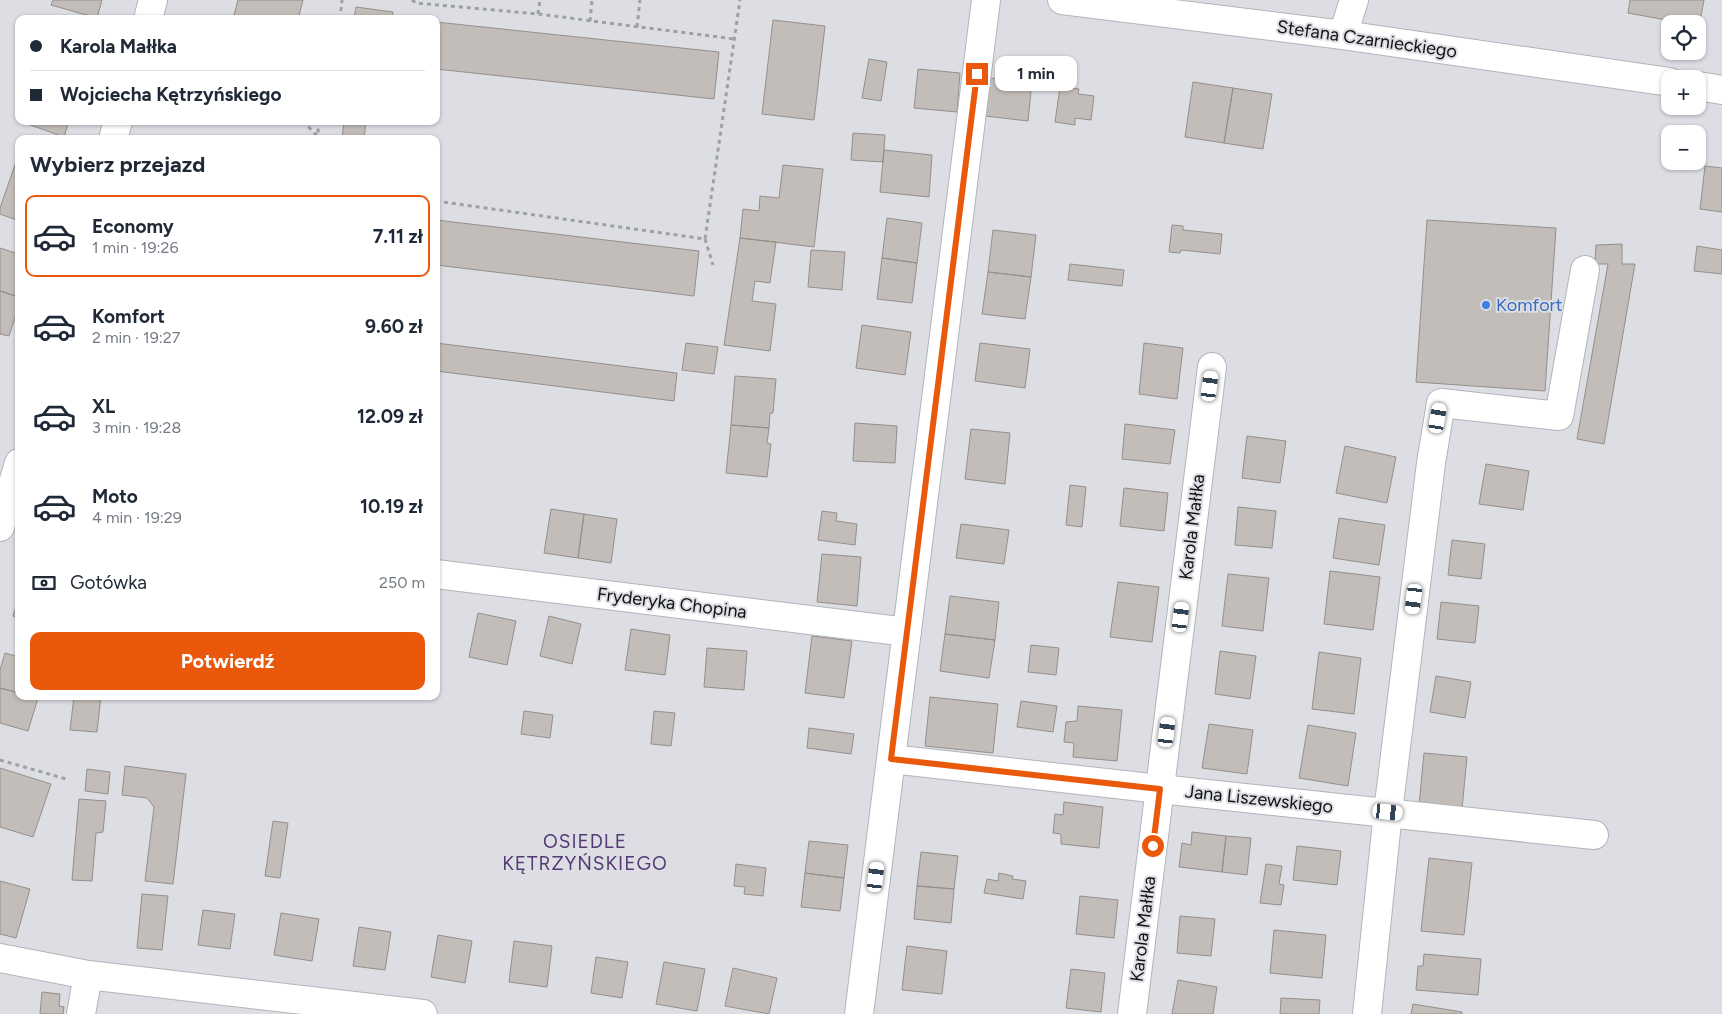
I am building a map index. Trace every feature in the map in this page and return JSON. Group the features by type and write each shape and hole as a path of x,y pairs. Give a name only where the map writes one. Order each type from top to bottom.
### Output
{"street":[{"path":"149,15 153,0"},
{"path":"858,1014 986,0"},
{"name":"Stefana Czarnieckiego","path":"1062,0 1342,34 1661,81"},
{"path":"1342,34 1354,0"},
{"path":"1706,87 1722,90"},
{"path":"1367,1014 1388,812 1431,463 1441,403 1559,416 1584,270"},
{"name":"Karola Małłka","path":"1132,1014 1212,367"},
{"path":"8,515 15,482"},
{"name":"Fryderyka Chopina","path":"440,574 907,632"},
{"name":"Jana Liszewskiego","path":"891,759 1594,835"},
{"path":"0,958 88,975 423,1014"},
{"path":"81,1014 88,975"}],"path":[{"path":"340,15 342,0"},
{"path":"412,0 416,3 538,14 734,39"},
{"path":"538,14 540,0"},
{"path":"590,21 592,0"},
{"path":"637,27 640,0"},
{"path":"713,265 705,239 740,0"},
{"path":"306,125 315,135"},
{"path":"440,202 705,239"},
{"path":"0,760 66,779"}],"building":[{"path":"53,0 102,0 98,15 86,15 51,5"},
{"path":"238,0 303,0 299,15 234,15"},
{"path":"1630,0 1704,0 1701,15 1661,15 1661,19 1628,13"},
{"path":"356,7 393,12 393,15 355,15"},
{"path":"773,20 825,26 814,120 762,114"},
{"path":"440,22 719,52 714,99 440,69"},
{"path":"869,59 887,62 881,101 862,98"},
{"path":"918,69 960,73 957,112 914,108"},
{"path":"990,78 1032,82 1028,121 985,116"},
{"path":"1193,82 1233,88 1224,143 1185,137"},
{"path":"1060,87 1079,89 1078,94 1094,96 1091,120 1075,118 1075,125 1055,122"},
{"path":"1233,88 1272,94 1263,149 1224,143"},
{"path":"30,125 68,125 65,135 58,135"},
{"path":"344,125 366,125 364,135 342,135"},
{"path":"853,133 885,135 883,162 851,160"},
{"path":"884,150 932,155 929,197 880,192"},
{"path":"15,165 15,220 0,214 0,208"},
{"path":"783,165 823,169 814,247 740,238 743,209 759,211 760,196 779,198"},
{"path":"1706,166 1722,168 1722,212 1700,209"},
{"path":"887,218 922,223 917,263 882,258"},
{"path":"440,220 699,251 694,296 440,265"},
{"name":"Komfort","path":"1427,220 1556,228 1545,391 1416,382"},
{"path":"1172,225 1183,226 1183,230 1222,234 1220,254 1181,250 1180,253 1169,252"},
{"path":"993,230 1036,235 1031,277 988,272"},
{"path":"740,238 776,242 770,283 755,281 752,301 776,304 770,351 724,345"},
{"path":"1622,244 1622,264 1635,264 1604,444 1577,439 1608,264 1595,264 1596,245"},
{"path":"1697,246 1722,250 1722,274 1694,271"},
{"path":"0,248 15,253 15,296 0,291"},
{"path":"811,250 845,252 842,290 808,287"},
{"path":"882,258 917,263 912,303 877,299"},
{"path":"1070,264 1124,270 1122,286 1068,280"},
{"path":"988,272 1031,277 1025,319 982,314"},
{"path":"0,291 15,296 15,317 9,336 0,334"},
{"path":"862,325 911,332 905,375 856,368"},
{"path":"440,343 677,373 674,401 440,372"},
{"path":"686,343 718,347 714,374 682,370"},
{"path":"980,343 1030,349 1025,388 975,381"},
{"path":"1144,343 1183,348 1177,399 1139,394"},
{"path":"735,376 776,379 773,413 770,413 769,428 731,425"},
{"path":"855,423 897,426 895,463 853,461"},
{"path":"1125,424 1175,430 1170,464 1122,459"},
{"path":"731,425 769,428 767,443 771,444 767,477 726,473"},
{"path":"971,429 1010,433 1005,484 965,479"},
{"path":"1247,436 1286,441 1280,483 1242,478"},
{"path":"1345,446 1396,457 1387,503 1336,493"},
{"path":"1486,464 1529,471 1523,510 1479,504"},
{"path":"1070,485 1086,487 1082,527 1066,525"},
{"path":"1124,488 1168,493 1164,531 1120,526"},
{"path":"1238,507 1276,511 1272,548 1235,545"},
{"path":"551,509 584,514 578,558 544,553"},
{"path":"822,511 837,513 836,521 857,524 855,545 818,540"},
{"path":"584,514 617,519 611,563 578,558"},
{"path":"1339,518 1385,525 1379,565 1333,558"},
{"path":"961,524 1009,530 1004,564 956,558"},
{"path":"1452,540 1485,544 1481,579 1448,575"},
{"path":"822,554 861,557 857,606 817,602"},
{"path":"1330,571 1380,577 1373,630 1324,624"},
{"path":"1228,574 1269,578 1263,631 1222,626"},
{"path":"1118,582 1159,587 1152,642 1110,637"},
{"path":"950,596 999,602 995,640 945,634"},
{"path":"1441,602 1479,606 1475,643 1437,639"},
{"path":"478,613 516,621 507,665 469,657"},
{"path":"549,616 581,624 572,664 540,656"},
{"path":"631,629 670,635 665,675 625,670"},
{"path":"945,634 995,640 989,678 940,671"},
{"path":"812,636 852,641 844,698 805,693"},
{"path":"1031,645 1059,648 1056,675 1028,672"},
{"path":"707,648 747,651 744,690 704,687"},
{"path":"1220,651 1256,656 1250,699 1215,694"},
{"path":"1319,652 1361,658 1354,714 1312,709"},
{"path":"5,653 15,656 15,692 0,688 0,670"},
{"path":"1436,676 1471,682 1465,718 1430,712"},
{"path":"0,688 15,692 15,700 37,700 28,731 0,723"},
{"path":"930,697 998,704 993,753 925,746"},
{"path":"74,700 101,700 97,732 70,730"},
{"path":"1021,701 1057,706 1053,732 1017,727"},
{"path":"1078,706 1122,710 1117,761 1073,757 1074,743 1064,742 1066,722 1077,721"},
{"path":"524,711 553,715 550,738 521,734"},
{"path":"654,711 675,713 671,746 651,744"},
{"path":"1209,724 1253,730 1247,774 1202,768"},
{"path":"1308,725 1356,733 1348,786 1299,778"},
{"path":"809,728 854,734 851,754 807,748"},
{"path":"1424,753 1467,757 1462,809 1419,805"},
{"path":"125,766 186,774 173,884 145,881 154,807 147,798 122,795"},
{"path":"0,768 51,784 33,837 0,827"},
{"path":"87,769 110,772 108,794 85,791"},
{"path":"79,799 106,801 103,832 96,833 92,881 72,880"},
{"path":"1064,802 1103,807 1099,848 1061,844 1061,834 1053,833 1055,814 1063,815"},
{"path":"273,821 288,823 280,878 265,876"},
{"path":"1192,832 1226,836 1222,872 1179,867 1182,843 1191,845"},
{"path":"1226,836 1251,838 1247,875 1222,872"},
{"path":"809,841 848,845 844,878 805,873"},
{"path":"1297,846 1341,851 1337,885 1293,880"},
{"path":"921,852 958,856 954,889 917,886"},
{"path":"1429,858 1472,863 1464,935 1421,931"},
{"path":"736,864 766,868 763,896 744,894 745,887 734,886"},
{"path":"1266,864 1282,866 1279,884 1284,885 1281,905 1260,903"},
{"path":"805,873 844,878 840,911 801,907"},
{"path":"999,873 1013,876 1012,879 1026,881 1023,899 984,893 987,879 998,881"},
{"path":"0,881 30,889 16,938 0,934"},
{"path":"917,886 954,889 951,923 914,919"},
{"path":"142,894 168,896 162,950 137,948"},
{"path":"1080,896 1118,900 1114,938 1076,934"},
{"path":"203,910 235,914 230,949 198,945"},
{"path":"281,913 319,919 312,961 274,955"},
{"path":"1180,916 1215,919 1211,956 1177,953"},
{"path":"359,927 391,932 385,970 353,966"},
{"path":"1274,930 1326,935 1322,978 1270,973"},
{"path":"438,935 472,941 465,983 431,977"},
{"path":"514,941 552,946 547,987 509,982"},
{"path":"907,946 947,951 942,994 902,990"},
{"path":"1424,954 1481,959 1478,995 1416,990 1418,966 1423,966"},
{"path":"596,957 628,962 622,998 591,993"},
{"path":"664,962 705,969 697,1011 656,1004"},
{"path":"733,968 777,978 769,1014 725,1006"},
{"path":"1071,969 1105,973 1101,1012 1066,1008"},
{"path":"1178,980 1217,987 1213,1014 1172,1014"},
{"path":"42,992 60,994 59,1006 64,1007 63,1014 40,1014"},
{"path":"1281,998 1320,1000 1319,1014 1280,1014"},
{"path":"1413,1004 1462,1012 1462,1014 1411,1014"}],"place":[{"name":"Komfort","path":"1486,305"}],"district":[{"name":"OSIEDLE KĘTRZYŃSKIEGO","path":"585,852"}],"route":[{"path":"977,74 891,759 1160,789 1153,846"}]}
